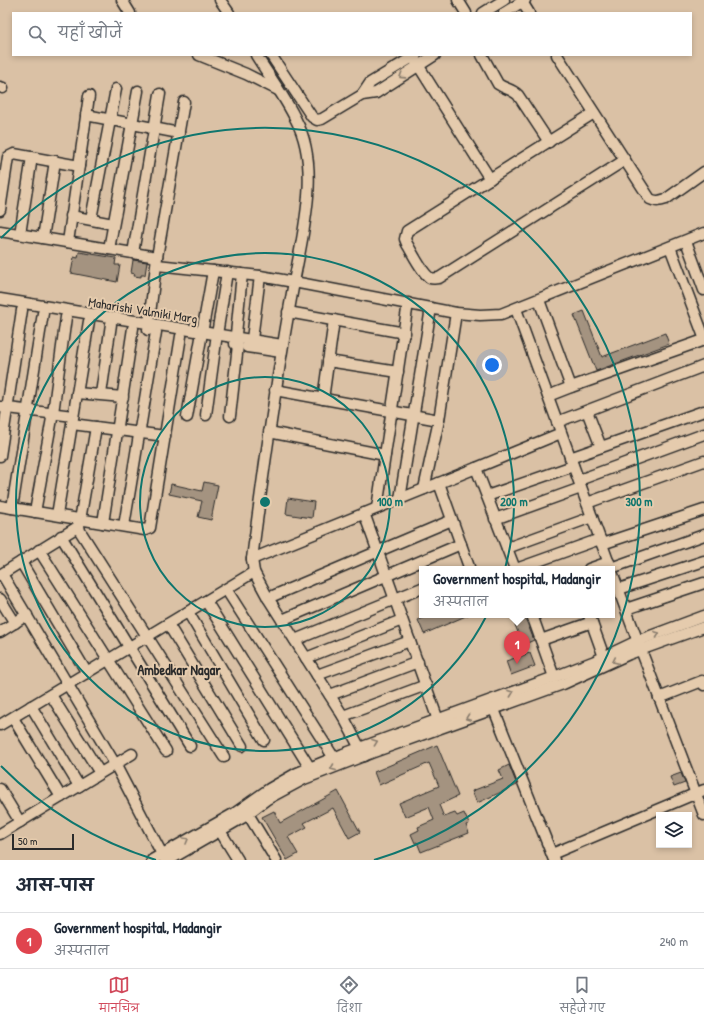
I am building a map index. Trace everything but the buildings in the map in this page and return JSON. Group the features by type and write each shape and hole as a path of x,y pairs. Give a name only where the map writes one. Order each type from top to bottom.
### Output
{"street":[{"path":"122,0 129,12"},
{"path":"220,0 228,12"},
{"path":"458,0 465,12"},
{"path":"485,12 504,0"},
{"path":"506,12 523,1 529,12"},
{"path":"201,56 246,74 278,90"},
{"path":"257,56 297,121 308,159 308,191 305,223 288,312 268,432 252,559 254,572 268,598 343,716 362,752"},
{"path":"272,56 314,119 317,120 322,119 362,95 376,93 416,59 430,56"},
{"path":"483,56 498,84 503,88 514,91 518,95 549,142"},
{"path":"558,56 650,199 661,201 704,172"},
{"path":"416,59 490,179"},
{"path":"92,219 116,89"},
{"path":"109,249 138,91"},
{"path":"132,253 160,94"},
{"path":"68,242 89,96"},
{"path":"124,526 139,432 157,261 184,102"},
{"path":"594,113 407,231 405,239 407,244 425,273 430,278 439,278 625,160"},
{"path":"86,115 178,133"},
{"path":"0,210 8,156 14,154 79,166"},
{"path":"20,234 32,157"},
{"path":"43,238 55,161"},
{"path":"71,216 113,224"},
{"path":"0,231 132,253 157,261 213,271 260,276 294,282 456,313 490,315 501,314 516,309 704,233"},
{"path":"686,241 704,287"},
{"path":"548,396 571,386 704,339 670,247"},
{"path":"187,417 213,271"},
{"path":"206,415 216,338 227,272"},
{"path":"230,416 242,274"},
{"path":"252,344 260,276"},
{"name":"Maharishi Valmiki Marg","path":"0,299 181,336 201,336"},
{"path":"539,300 571,386"},
{"path":"377,508 405,333 408,304"},
{"name":"Maharishi Valmiki Marg","path":"0,306 133,328 216,338 236,343 282,349"},
{"path":"400,499 431,308"},
{"path":"516,309 610,566"},
{"path":"0,456 4,407 22,310"},
{"path":"288,312 405,333"},
{"path":"12,508 29,410 43,313"},
{"path":"424,489 439,420 456,313"},
{"path":"35,512 53,413 66,317"},
{"path":"57,515 89,320"},
{"path":"322,399 334,320"},
{"path":"101,394 111,324"},
{"path":"103,523 133,328"},
{"path":"0,506 57,515 80,522 103,523 145,530 150,528 181,336"},
{"path":"328,361 398,372"},
{"path":"558,422 704,366"},
{"path":"275,390 439,420"},
{"path":"77,393 122,397"},
{"path":"4,407 53,413 96,427 165,436"},
{"path":"587,411 601,447"},
{"path":"487,496 572,462 601,447 704,411"},
{"path":"96,427 80,522 82,535 224,757"},
{"path":"268,432 385,455"},
{"path":"252,559 561,433"},
{"path":"496,519 704,434"},
{"path":"587,503 704,461"},
{"path":"476,468 514,566"},
{"path":"439,483 468,566"},
{"path":"524,566 704,510"},
{"path":"364,513 438,720"},
{"path":"506,548 592,517"},
{"path":"268,598 452,520"},
{"path":"80,522 61,536 1,574 27,615 115,764 162,859"},
{"path":"615,567 704,535"},
{"path":"61,536 190,746"},
{"path":"282,620 461,544"},
{"path":"39,550 166,751"},
{"path":"618,589 704,561"},
{"path":"21,562 87,673"},
{"path":"0,725 254,572"},
{"path":"615,580 659,698 700,791 704,815"},
{"path":"626,609 704,583"},
{"path":"226,589 334,758"},
{"path":"295,640 419,589"},
{"path":"0,599 15,623"},
{"path":"206,601 310,768"},
{"path":"188,612 264,740"},
{"path":"0,632 27,615"},
{"path":"162,859 218,827 248,814 267,799 304,779 362,752 438,720 563,684 639,646 704,616"},
{"path":"535,618 554,677"},
{"path":"541,640 590,619 604,657"},
{"path":"306,658 402,620"},
{"path":"168,624 242,746"},
{"path":"162,859 185,856 235,813 269,789 297,773 334,758 362,752 491,705 604,657 704,627"},
{"path":"317,676 410,641"},
{"path":"330,695 418,662"},
{"path":"659,698 704,682"},
{"path":"343,716 426,685"},
{"path":"50,695 100,773"},
{"path":"491,705 553,857 700,791"},
{"path":"31,706 79,786"},
{"path":"13,718 61,797"},
{"path":"0,834 132,754"},
{"path":"0,789 20,822"},
{"path":"248,814 276,860"},
{"path":"218,827 238,860"}],"place":[{"name":"Government hospital, Madangir","path":"517,664"}],"district":[{"name":"Ambedkar Nagar","path":"179,669"}]}
